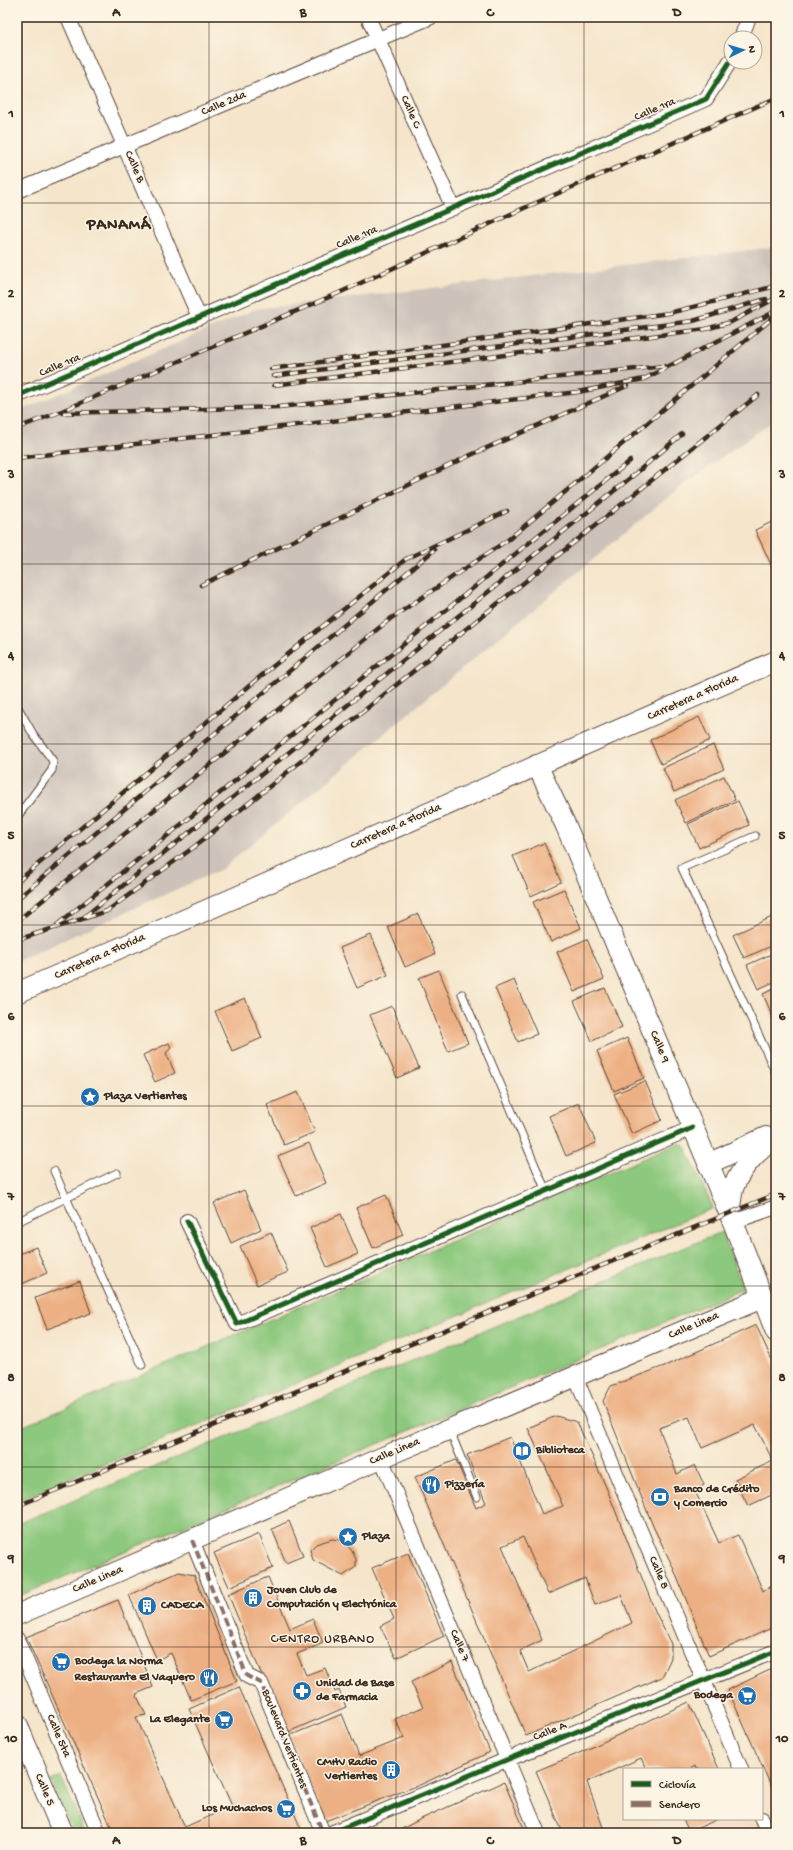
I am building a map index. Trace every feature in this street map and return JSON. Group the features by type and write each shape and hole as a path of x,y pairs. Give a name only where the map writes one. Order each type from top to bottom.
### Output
{"main road":[{"name":"Carretera a Florida","path":"17,993 776,661"},
{"name":"Calle 9","path":"537,765 566,826 692,1128 731,1217 769,1296 776,1332"},
{"path":"708,1164 776,1132"},
{"path":"731,1217 734,1186 746,1164 761,1148 776,1137"},
{"name":"Calle Linea","path":"17,1615 380,1458 769,1296"},
{"name":"Calle 5","path":"17,1724 62,1833"}],"street":[{"name":"Calle B","path":"68,17 199,317"},
{"name":"Calle C","path":"368,17 453,208"},
{"name":"Calle 2da","path":"17,191 431,17"},
{"path":"744,30 749,17"},
{"name":"Calle 1ra","path":"17,396 706,99 725,70"},
{"path":"187,1221 237,1324 692,1128"},
{"path":"731,1217 776,1207"},
{"name":"Calle 8","path":"576,1376 741,1768"},
{"name":"Calle 7","path":"380,1458 538,1833"},
{"name":"Boulevard Vertientes","path":"192,1540 247,1676 261,1684 323,1833"},
{"name":"Calle 5ta","path":"17,1639 99,1833"},
{"name":"Calle A","path":"332,1833 506,1760 776,1651"},
{"path":"762,1820 768,1833"}],"lane":[{"path":"17,706 33,734 53,761 52,770 17,816"},
{"path":"755,836 682,868 776,1073"},
{"path":"462,994 546,1191"},
{"path":"54,1171 142,1365"},
{"path":"17,1222 117,1173"},
{"path":"449,1429 477,1498"}],"shaded area":[{"path":"776,247 776,419 680,487 222,869 17,961 17,412 256,309"},
{"path":"716,1820 757,1820 776,1829 776,1833 687,1833"}],"green space":[{"path":"679,1143 685,1146 713,1208 17,1501 17,1429"},
{"path":"722,1232 743,1289 17,1597 17,1524"},
{"path":"61,1776 85,1833 73,1833 51,1781"}],"building":[{"path":"776,520 776,575 755,530"},
{"path":"699,717 710,740 661,764 650,740"},
{"path":"713,745 724,769 674,792 663,768"},
{"path":"724,776 735,800 686,823 675,800"},
{"path":"738,801 749,825 699,848 688,824"},
{"path":"544,843 561,882 531,896 513,856"},
{"path":"564,889 581,928 551,942 533,902"},
{"path":"418,914 435,954 405,967 388,927"},
{"path":"776,915 776,944 744,958 733,935"},
{"path":"371,935 388,975 357,988 340,948"},
{"path":"587,939 604,979 574,992 557,952"},
{"path":"776,952 776,981 758,989 747,965"},
{"path":"439,970 468,1043 448,1051 419,978"},
{"path":"514,980 537,1034 518,1042 495,988"},
{"path":"605,988 622,1027 592,1041 574,1001"},
{"path":"776,988 776,1024 763,994"},
{"path":"245,998 262,1038 232,1051 215,1011"},
{"path":"392,1006 419,1068 397,1078 370,1015"},
{"path":"627,1038 644,1078 614,1091 597,1051"},
{"path":"169,1043 171,1048 166,1053 175,1073 155,1082 143,1055"},
{"path":"645,1081 662,1120 632,1134 614,1094"},
{"path":"298,1092 315,1132 284,1145 267,1105"},
{"path":"579,1103 596,1143 566,1156 549,1116"},
{"path":"309,1143 326,1183 296,1196 278,1156"},
{"path":"244,1190 261,1229 231,1243 214,1203"},
{"path":"386,1195 403,1235 373,1248 356,1208"},
{"path":"341,1214 358,1254 327,1267 310,1228"},
{"path":"271,1232 288,1272 257,1285 240,1246"},
{"path":"36,1247 47,1273 17,1286 17,1255"},
{"path":"80,1281 91,1313 47,1329 35,1298"},
{"path":"756,1325 776,1369 776,1493 748,1506 735,1479 773,1461 755,1425 702,1448 689,1417 659,1428 677,1474 695,1465 704,1485 695,1491 719,1543 738,1535 763,1591 776,1584 776,1626 709,1656 672,1565 653,1526 603,1401 611,1386 667,1365"},
{"path":"556,1416 577,1422 606,1487 655,1611 671,1644 671,1658 662,1677 526,1736 415,1477 456,1460 476,1508 486,1503 467,1455 510,1437 542,1514 563,1506 528,1428","holes":["523,1537 548,1594 585,1578 595,1605 621,1595 632,1623 529,1672 520,1651 542,1640 502,1546"]},
{"path":"289,1521 303,1556 286,1563 272,1529"},
{"path":"259,1534 273,1568 229,1587 214,1553"},
{"path":"332,1539 340,1540 347,1545 356,1559 356,1567 343,1576 313,1560 310,1550 316,1544"},
{"path":"408,1553 444,1636 396,1658 380,1626 394,1619 372,1568"},
{"path":"179,1572 194,1575 237,1681 191,1700 171,1653 157,1660 129,1595"},
{"path":"268,1577 290,1629 313,1619 323,1643 297,1654 306,1675 325,1668 335,1692 339,1690 346,1707 286,1733 228,1594"},
{"path":"118,1600 153,1687 136,1694 146,1715 136,1717 185,1827 232,1806 189,1709 239,1687 301,1829 292,1833 114,1833 26,1637"},
{"path":"452,1662 490,1752 422,1784 325,1821 289,1736 342,1714 359,1756 404,1738 395,1719 423,1707 411,1682"},
{"path":"776,1667 776,1797 763,1768 728,1690"},
{"path":"689,1702 719,1768 696,1768 695,1766 692,1768 646,1768 641,1758 587,1782 605,1833 563,1833 536,1771 575,1755"},
{"path":"504,1782 526,1833 394,1833 421,1819"},
{"path":"683,1820 716,1820 689,1832"}],"railway":[{"path":"17,428 57,413 341,292 522,209 776,98"},
{"path":"271,369 669,313 776,286"},
{"path":"274,385 706,329 731,322 776,298"},
{"path":"273,376 693,321 766,299"},
{"path":"17,458 578,392 644,379 774,312"},
{"path":"17,921 390,619 509,539 776,315"},
{"path":"63,413 279,407 664,366"},
{"path":"201,585 473,454 627,386"},
{"path":"17,940 107,911 194,847 758,395"},
{"path":"84,917 635,474 682,434"},
{"path":"57,925 630,461"},
{"path":"17,882 261,676 406,559 507,511"},
{"path":"17,899 434,550"},
{"path":"17,1506 776,1194"}],"marked path":[{"path":"192,1540 247,1676 261,1683 323,1833"}],"cycle path":[{"path":"17,396 706,99 725,70"},
{"path":"187,1221 237,1324 692,1128"},
{"path":"331,1833 506,1760 776,1651"}],"place":[{"name":"Plaza Vertientes","path":"90,1097"},
{"name":"Biblioteca","path":"522,1451"},
{"name":"Pizzería","path":"431,1485"},
{"name":"Banco de Crédito y Comercio","path":"660,1497"},
{"name":"Plaza","path":"348,1537"},
{"name":"Joven Club de Computación y Electrónica","path":"253,1598"},
{"name":"CADECA","path":"147,1606"},
{"name":"Bodega la Norma","path":"61,1662"},
{"name":"Restaurante El Vaquero","path":"209,1678"},
{"name":"Unidad de Base de Farmacia","path":"302,1691"},
{"name":"Bodega","path":"747,1696"},
{"name":"La Elegante","path":"224,1720"},
{"name":"CMHV Radio Vertientes","path":"391,1770"},
{"name":"Los Muchachos","path":"286,1809"}],"district":[{"name":"PANAMÁ","path":"119,226"},
{"name":"CENTRO URBANO","path":"323,1639"}]}
